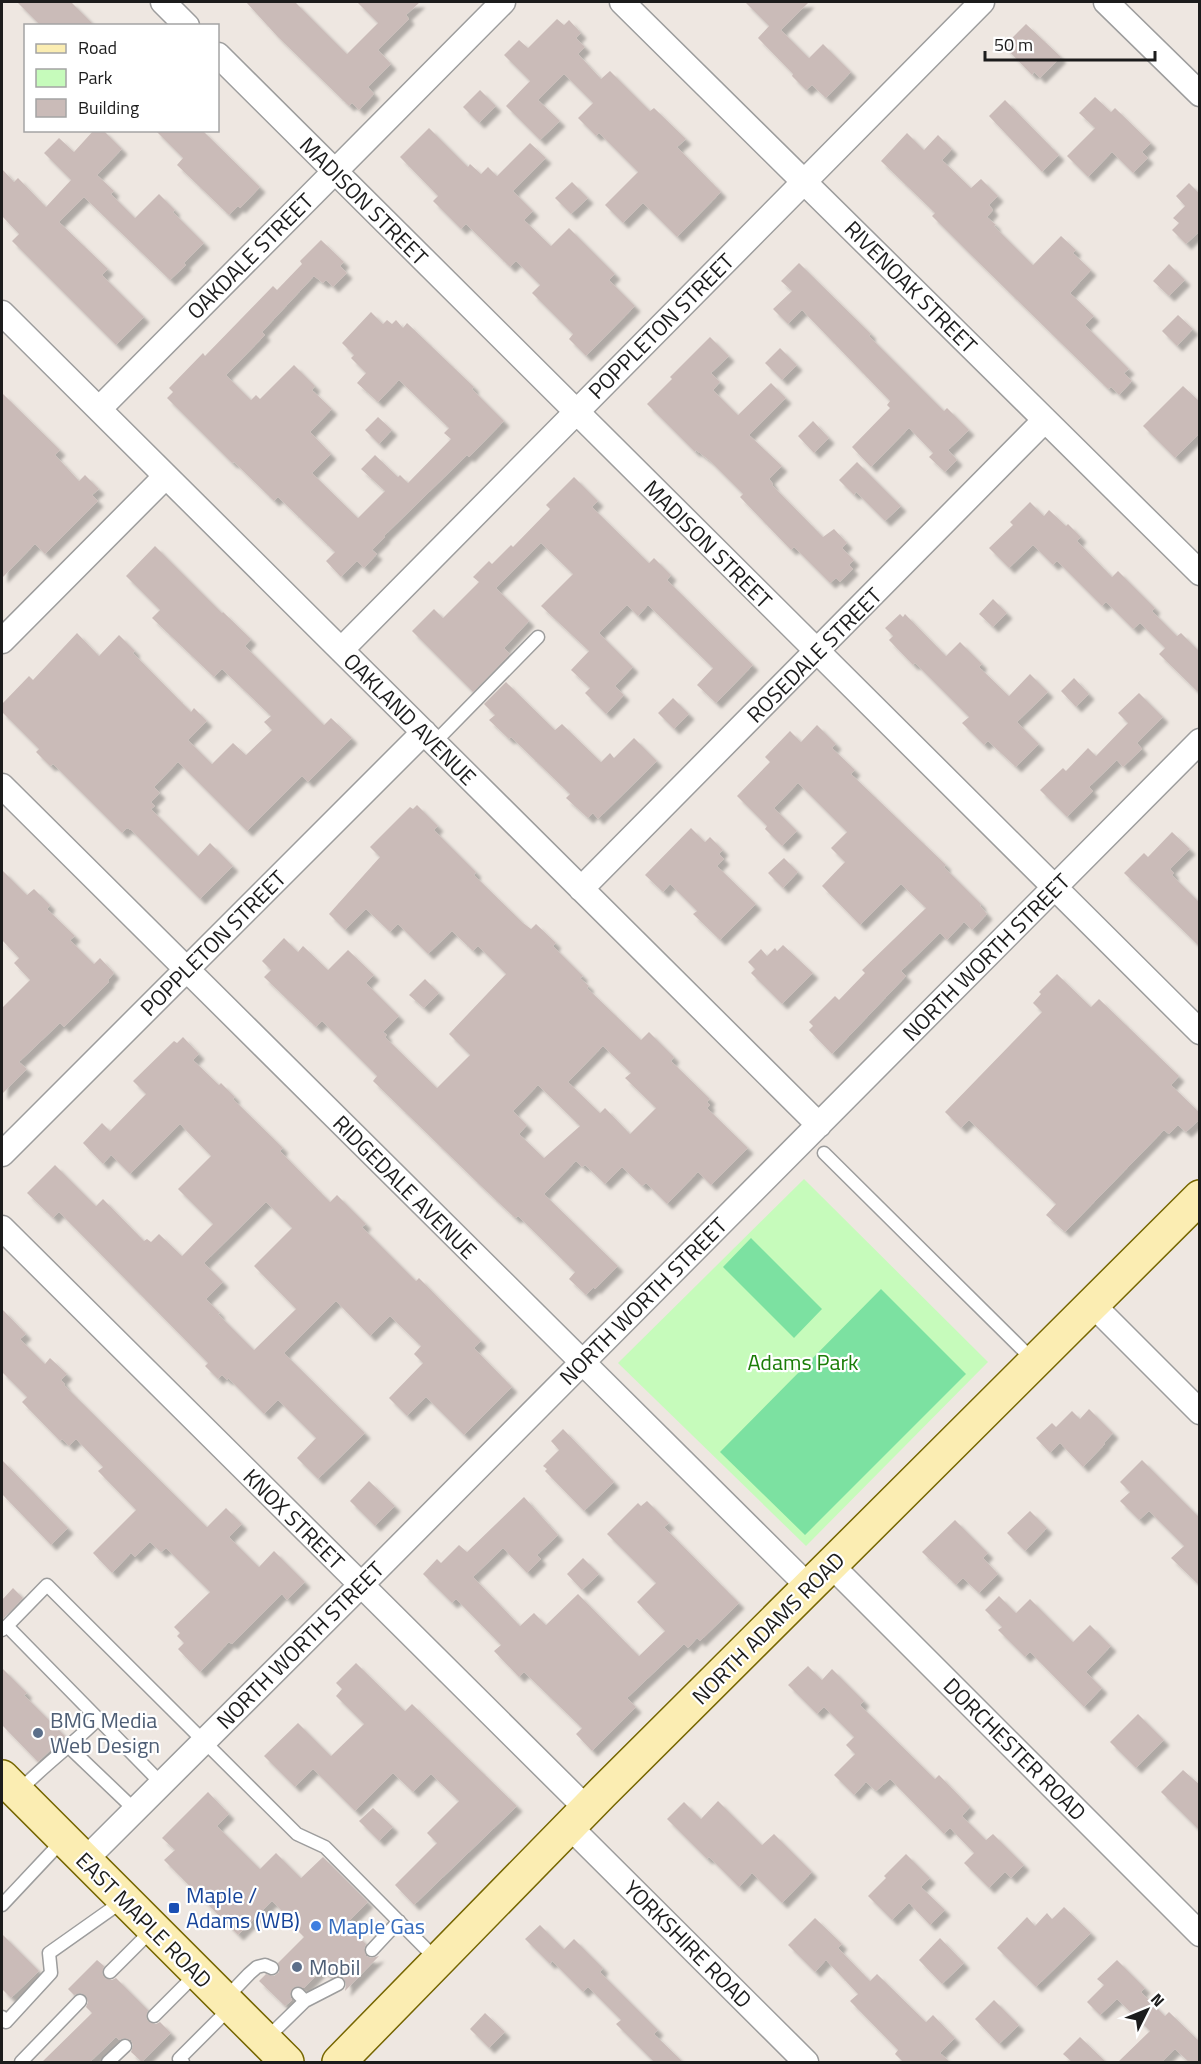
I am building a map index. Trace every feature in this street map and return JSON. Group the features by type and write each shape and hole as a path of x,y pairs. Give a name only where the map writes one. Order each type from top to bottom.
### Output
{"main road":[{"name":"NORTH ADAMS ROAD","path":"339,2062 578,1817 1200,1197"},
{"name":"EAST MAPLE ROAD","path":"10,1785 276,2051"}],"street":[{"path":"163,2 186,24"},
{"name":"OAKDALE STREET","path":"99,409 503,2"},
{"name":"RIVENOAK STREET","path":"622,2 1200,573"},
{"name":"POPPLETON STREET","path":"341,650 982,2"},
{"path":"1106,2 1200,94"},
{"name":"MADISON STREET","path":"219,56 1200,1032"},
{"name":"OAKLAND AVENUE","path":"2,313 819,1125"},
{"name":"ROSEDALE STREET","path":"581,889 1045,420"},
{"path":"2,641 166,476"},
{"name":"POPPLETON STREET","path":"2,1154 187,969 429,737"},
{"name":"NORTH WORTH STREET","path":"75,1849 135,1810 162,1784 1200,741"},
{"name":"RIDGEDALE AVENUE","path":"2,786 583,1362 820,1576"},
{"name":"KNOX STREET","path":"2,1228 361,1585 578,1817"},
{"path":"1092,1304 1200,1412"},
{"name":"DORCHESTER ROAD","path":"820,1576 1200,1934"},
{"name":"YORKSHIRE ROAD","path":"578,1817 806,2062"}],"lane":[{"path":"429,737 538,637"},
{"path":"824,1153 1035,1362"},
{"path":"162,1784 4,1629 47,1585 297,1834 325,1846 438,1962"},
{"path":"10,1785 39,1771 69,1748 98,1720"},
{"path":"69,1748 135,1810"},
{"path":"2,1905 75,1849"},
{"path":"2,2017 6,2022 51,1973 49,1953 124,1899"},
{"path":"372,1950 399,1921"},
{"path":"110,1972 153,1929"},
{"path":"183,2062 179,2059 257,1967 265,1965 272,1968"},
{"path":"154,2016 196,1973"},
{"path":"276,2051 301,1997 338,1984"},
{"path":"21,2062 80,2001"},
{"path":"108,2062 125,2046"}],"green space":[{"name":"Adams Park","path":"804,1179 988,1362 806,1546 618,1363"},
{"path":"751,1238 822,1309 794,1338 723,1267"},
{"path":"881,1289 966,1374 805,1535 720,1452"}],"building":[{"path":"17,2 71,2 93,24 39,24"},
{"path":"246,2 295,2 347,54 378,23 357,2 420,2 406,15 409,19 378,50 391,64 368,87 374,94 359,110 352,103 349,106 278,37"},
{"path":"745,2 809,2 781,30 809,58 823,44 851,72 826,98 812,85 806,90 758,38 769,26"},
{"path":"557,19 564,25 569,20 581,33 576,38 585,47 578,54 601,79 610,71 650,111 654,108 686,139 677,147 721,192 677,237 643,203 623,223 605,205 638,172 599,133 596,136 578,118 593,103 564,74 538,100 560,121 540,140 506,106 530,81 504,55 519,40 528,48"},
{"path":"1026,24 1061,57 1040,78 1034,72 1032,75 1004,46"},
{"path":"480,90 496,106 479,123 463,107"},
{"path":"1095,97 1111,112 1115,108 1151,143 1142,152 1148,158 1133,173 1112,152 1088,177 1067,156 1095,128 1079,113"},
{"path":"1005,100 1059,155 1042,172 989,116"},
{"path":"429,128 468,167 470,164 481,174 488,167 497,176 530,143 546,158 513,191 533,211 524,220 551,246 569,228 615,274 609,280 635,306 586,356 569,339 573,334 532,293 540,285 516,261 510,267 466,224 461,229 433,201 438,196 400,157"},
{"path":"92,132 105,132 122,149 97,175 114,191 111,194 135,218 159,194 175,210 173,212 204,243 170,280 84,197 59,222 108,269 102,275 144,317 116,345 12,241 19,234 2,216 2,169 14,182 18,178 46,207 71,180 44,153 59,138 74,152"},
{"path":"157,132 204,132 260,187 240,208 238,206 229,215 177,165 183,158"},
{"path":"907,133 924,150 938,135 952,149 942,160 971,188 981,179 998,196 989,205 993,210 987,217 1033,265 1061,236 1076,250 1073,253 1091,270 1070,293 1094,316 1085,325 1129,369 1124,373 1132,381 1119,395 1111,387 1108,389 970,254 932,216 935,213 881,161"},
{"path":"572,182 588,198 571,214 555,198"},
{"path":"1189,183 1198,192 1200,191 1200,231 1186,244 1172,230 1179,223 1173,218 1185,206 1176,196"},
{"path":"321,240 344,262 340,266 347,273 333,287 326,280 323,283 314,276 262,332 265,335 226,375 251,400 256,395 260,399 294,365 315,386 312,390 332,409 310,432 331,454 312,473 358,518 385,491 361,469 375,455 398,477 400,475 408,483 451,439 444,433 449,428 399,380 378,402 357,383 366,373 351,358 354,355 342,343 371,312 383,324 387,320 392,324 396,320 403,328 407,323 474,387 472,389 504,421 384,536 372,550 377,554 364,568 357,561 341,577 326,561 335,552 278,497 274,501 234,462 232,463 167,398 173,392 169,388 203,353 205,356 273,286 277,290 302,264 300,261"},
{"path":"799,263 944,411 947,408 969,430 948,450 957,460 945,472 929,457 933,453 909,428 871,467 852,447 890,408 887,405 890,401 802,310 788,324 773,309 792,291 781,281"},
{"path":"1169,264 1185,280 1169,296 1153,281"},
{"path":"1178,315 1193,329 1177,346 1162,331"},
{"path":"710,337 729,356 711,373 720,382 713,390 738,415 771,383 786,398 749,435 782,466 769,479 772,485 823,537 834,529 847,543 842,548 854,560 849,565 853,569 840,582 836,578 830,583 794,547 791,550 740,497 743,494 709,460 696,450 695,452 647,404"},
{"path":"780,348 797,365 782,380 765,363"},
{"path":"1183,386 1200,402 1200,433 1175,458 1143,426"},
{"path":"2,393 60,450 55,455 79,481 85,475 99,489 92,495 98,501 45,554 35,544 2,578"},
{"path":"378,417 392,430 379,444 365,430"},
{"path":"813,421 829,438 814,453 798,436"},
{"path":"857,462 901,506 885,521 856,492 854,495 839,480"},
{"path":"574,477 598,501 592,507 649,563 654,558 671,575 667,580 753,665 716,703 697,685 713,668 648,605 638,616 627,605 599,633 633,667 615,686 624,695 606,714 585,693 590,688 571,670 589,651 541,606 573,574 541,543 496,588 529,621 504,648 510,654 473,692 412,631 434,609 443,618 479,582 473,577 489,561 492,564 511,545 513,547 550,509 546,505"},
{"path":"1030,502 1044,516 1049,510 1066,526 1068,524 1081,537 1077,541 1112,577 1118,571 1155,608 1152,611 1177,636 1181,633 1200,652 1200,694 1159,654 1165,648 1140,623 1133,629 1106,602 1102,606 1057,561 1053,565 1033,545 1009,568 989,548 1013,525 1010,522"},
{"path":"155,546 251,639 245,646 324,725 331,718 352,738 308,782 302,776 247,831 178,762 154,787 160,793 151,802 155,806 151,809 198,856 210,843 233,866 200,899 131,830 127,828 122,833 53,764 50,766 36,752 39,749 2,712 2,704 29,676 33,680 77,633 99,656 119,635 135,651 133,653 191,712 194,708 207,721 188,740 212,764 233,743 246,755 272,730 264,722 271,716 222,669 214,677 152,618 160,610 126,576"},
{"path":"993,599 1007,613 993,627 979,614"},
{"path":"900,614 903,617 905,614 946,656 960,642 982,664 979,667 1009,696 1030,674 1048,692 1017,722 1039,744 1016,767 988,741 984,745 962,723 969,717 889,640 893,636 885,628"},
{"path":"1074,678 1089,694 1076,707 1061,691"},
{"path":"506,682 555,730 562,724 601,762 610,753 614,758 634,738 657,761 598,819 593,813 588,818 566,798 570,794 511,737 509,739 489,720 495,715 484,704"},
{"path":"1139,693 1163,717 1137,743 1142,749 1123,767 1117,760 1089,787 1093,791 1067,817 1040,790 1063,768 1066,771 1088,748 1096,756 1128,723 1118,713"},
{"path":"673,698 689,714 674,729 658,713"},
{"path":"817,725 836,744 832,748 855,770 851,774 946,865 944,867 981,904 980,906 987,914 972,930 964,922 947,940 940,933 901,971 906,976 832,1054 809,1030 813,1026 809,1022 835,996 839,1000 865,973 862,970 926,908 901,884 860,925 822,886 845,862 831,848 847,832 798,783 774,808 797,831 782,846 765,829 767,826 737,796 770,762 765,757 790,731 801,742"},
{"path":"417,805 438,826 434,830 476,872 474,875 523,923 531,929 536,924 556,943 553,946 583,976 580,978 589,986 587,988 641,1040 649,1032 674,1057 671,1061 710,1099 707,1102 710,1105 707,1108 748,1148 711,1185 698,1172 667,1204 646,1183 642,1186 622,1167 605,1184 585,1165 582,1167 576,1161 544,1194 618,1266 586,1295 569,1279 575,1272 518,1216 515,1218 481,1186 373,1081 377,1076 322,1021 316,1027 264,977 271,970 262,961 284,938 298,952 303,946 328,970 348,950 374,975 366,983 399,1016 383,1032 387,1035 385,1037 437,1088 470,1055 449,1034 506,974 478,946 473,951 452,931 428,954 398,924 390,932 366,909 345,930 329,914 380,857 370,847 410,807 413,809","holes":["603,1046 631,1073 625,1078 656,1108 630,1134 605,1108 600,1113 568,1082","538,1085 580,1126 544,1158 519,1134 527,1125 513,1111"]},
{"path":"691,828 705,842 710,837 723,850 719,854 724,859 717,866 756,904 720,940 693,914 697,911 670,884 663,892 645,875"},
{"path":"1172,832 1190,849 1170,869 1174,873 1172,875 1200,903 1200,947 1124,873 1144,853 1148,857"},
{"path":"784,858 798,872 783,888 768,873"},
{"path":"2,870 27,895 34,889 50,905 47,909 75,936 70,940 94,964 100,958 114,973 108,980 109,982 64,1027 60,1023 19,1062 27,1069 2,1094 2,1008 30,980 14,963 19,958 2,940"},
{"path":"783,945 813,973 782,1004 751,973 755,969 748,962 761,949 767,956 775,948 777,951"},
{"path":"1057,974 1091,1007 1099,999 1179,1076 1171,1085 1200,1113 1200,1119 1186,1132 1178,1125 1169,1134 1164,1130 1065,1232 1046,1215 1056,1204 969,1120 961,1128 945,1112 1042,1012 1033,1003 1041,994 1039,992"},
{"path":"425,979 439,993 424,1008 409,995"},
{"path":"183,1037 199,1054 193,1060 235,1097 233,1099 283,1148 280,1151 330,1202 337,1195 366,1224 362,1227 416,1281 419,1278 481,1341 474,1348 512,1387 464,1435 426,1397 407,1416 389,1398 423,1363 414,1354 421,1346 390,1316 370,1336 336,1301 284,1353 365,1433 318,1479 297,1458 316,1438 278,1400 264,1414 228,1378 227,1380 222,1375 218,1379 205,1366 208,1363 59,1212 53,1218 27,1193 55,1165 96,1206 103,1199 144,1241 147,1239 151,1242 159,1234 182,1256 213,1224 178,1189 211,1156 180,1124 130,1174 111,1155 103,1164 83,1143 102,1123 110,1131 146,1094 133,1081 174,1041 177,1043","holes":["266,1202 292,1228 254,1266 296,1309 254,1350 206,1299 223,1282 204,1263"]},
{"path":"2,1309 26,1334 20,1339 45,1364 50,1358 67,1374 61,1380 64,1385 207,1527 226,1508 242,1524 229,1537 259,1567 274,1551 305,1582 287,1600 282,1594 200,1672 178,1649 184,1643 177,1636 180,1633 174,1627 210,1592 166,1548 161,1552 150,1542 135,1557 131,1553 112,1573 93,1553 136,1510 98,1471 103,1467 76,1439 69,1446 62,1439 60,1441 22,1402 27,1397 2,1372"},
{"path":"1089,1409 1113,1433 1083,1467 1060,1443 1050,1453 1036,1438 1052,1423 1056,1427 1072,1411 1080,1419"},
{"path":"563,1429 614,1482 584,1511 545,1471 547,1469 543,1466 559,1450 551,1441"},
{"path":"2,1460 68,1528 51,1545 2,1494"},
{"path":"1142,1460 1200,1518 1200,1586 1171,1558 1184,1546 1149,1511 1139,1520 1120,1501 1130,1492 1120,1482"},
{"path":"369,1481 395,1506 375,1526 350,1501"},
{"path":"524,1497 558,1535 537,1555 541,1559 527,1573 503,1548 473,1577 520,1626 534,1613 546,1625 578,1594 639,1656 665,1631 637,1602 656,1583 607,1534 638,1503 641,1506 647,1501 669,1523 664,1527 739,1603 700,1641 697,1638 688,1648 684,1644 627,1698 636,1707 592,1751 576,1734 582,1728 524,1672 519,1677 494,1651 501,1645 456,1599 452,1603 423,1574 437,1559 441,1563 459,1545 467,1552"},
{"path":"1030,1511 1047,1528 1025,1551 1007,1533"},
{"path":"955,1520 988,1553 983,1558 998,1574 979,1593 963,1578 956,1585 922,1552"},
{"path":"583,1558 599,1574 582,1590 567,1574"},
{"path":"13,1588 23,1598 2,1620 2,1600"},
{"path":"999,1596 1016,1613 1030,1599 1073,1642 1090,1625 1111,1646 1086,1672 1102,1688 1084,1707 1030,1652 1025,1657 998,1630 1002,1627 985,1610"},
{"path":"356,1663 405,1711 412,1704 517,1806 414,1905 395,1885 437,1843 427,1833 459,1801 431,1774 413,1792 393,1773 355,1811 313,1769 295,1787 264,1756 298,1723 331,1756 364,1724 336,1696 342,1689 336,1683"},
{"path":"808,1666 822,1680 832,1669 864,1701 860,1705 935,1779 939,1775 970,1807 962,1816 986,1840 993,1834 1024,1865 1011,1878 1005,1872 989,1888 964,1863 974,1853 950,1828 944,1834 890,1779 876,1791 866,1782 854,1795 834,1775 855,1754 846,1745 854,1737 824,1707 817,1714 788,1685"},
{"path":"2,1668 27,1693 24,1695 65,1736 38,1762 2,1725"},
{"path":"1138,1714 1164,1740 1136,1768 1110,1742"},
{"path":"1183,1770 1200,1785 1200,1831 1161,1792"},
{"path":"208,1792 229,1814 217,1826 260,1869 276,1853 301,1878 323,1857 368,1902 346,1924 366,1944 364,1949 366,1956 371,1958 379,1956 345,1991 346,1984 343,1977 332,1978 322,1969 304,1988 296,1986 292,1989 290,1996 292,2000 285,2006 259,1981 266,1974 274,1976 279,1972 278,1963 304,1937 298,1931 300,1929 272,1901 238,1935 164,1860 175,1850 162,1838"},
{"path":"718,1801 762,1845 774,1834 812,1872 782,1903 752,1873 739,1887 667,1819 684,1802 701,1819"},
{"path":"373,1808 393,1827 379,1841 359,1821"},
{"path":"906,1854 930,1878 921,1887 945,1910 930,1925 909,1903 892,1920 868,1896"},
{"path":"1064,1907 1091,1933 1036,1987 997,1948 1027,1917 1035,1926 1047,1913 1052,1919"},
{"path":"815,1918 842,1944 838,1948 870,1981 877,1974 926,2022 933,2015 955,2038 940,2053 950,2062 903,2062 895,2054 898,2050 850,2001 858,1994 826,1960 815,1972 788,1945"},
{"path":"540,1925 564,1949 574,1939 603,1968 600,1972 658,2030 654,2034 683,2062 654,2062 616,2024 621,2020 588,1987 583,1992 552,1961 550,1964 525,1939"},
{"path":"2,1934 39,1971 11,1998 2,1989"},
{"path":"940,1938 964,1963 942,1984 919,1960"},
{"path":"97,1960 104,1966 102,1974 105,1978 112,1980 116,1978 148,2010 146,2018 149,2022 156,2024 160,2022 171,2033 142,2062 131,2052 133,2045 131,2040 124,2038 119,2040 116,2037 90,2062 42,2062 92,2013 86,2007 88,2002 86,1996 81,1993 74,1995 68,1989"},
{"path":"1117,1960 1145,1988 1141,1992 1165,2016 1169,2012 1200,2042 1200,2062 1189,2062 1175,2049 1162,2062 1118,2062 1150,2031 1117,1999 1100,2015 1087,2002 1104,1985 1097,1979"},
{"path":"994,2000 1019,2025 999,2044 975,2019"},
{"path":"485,2013 505,2032 489,2048 470,2029"},
{"path":"1080,2037 1106,2062 1072,2062 1063,2054"}],"place":[{"name":"BMG Media Web Design","path":"38,1733"},
{"name":"Maple / Adams (WB)","path":"174,1908"},
{"name":"Maple Gas","path":"316,1926"},
{"name":"Mobil","path":"297,1967"}]}
